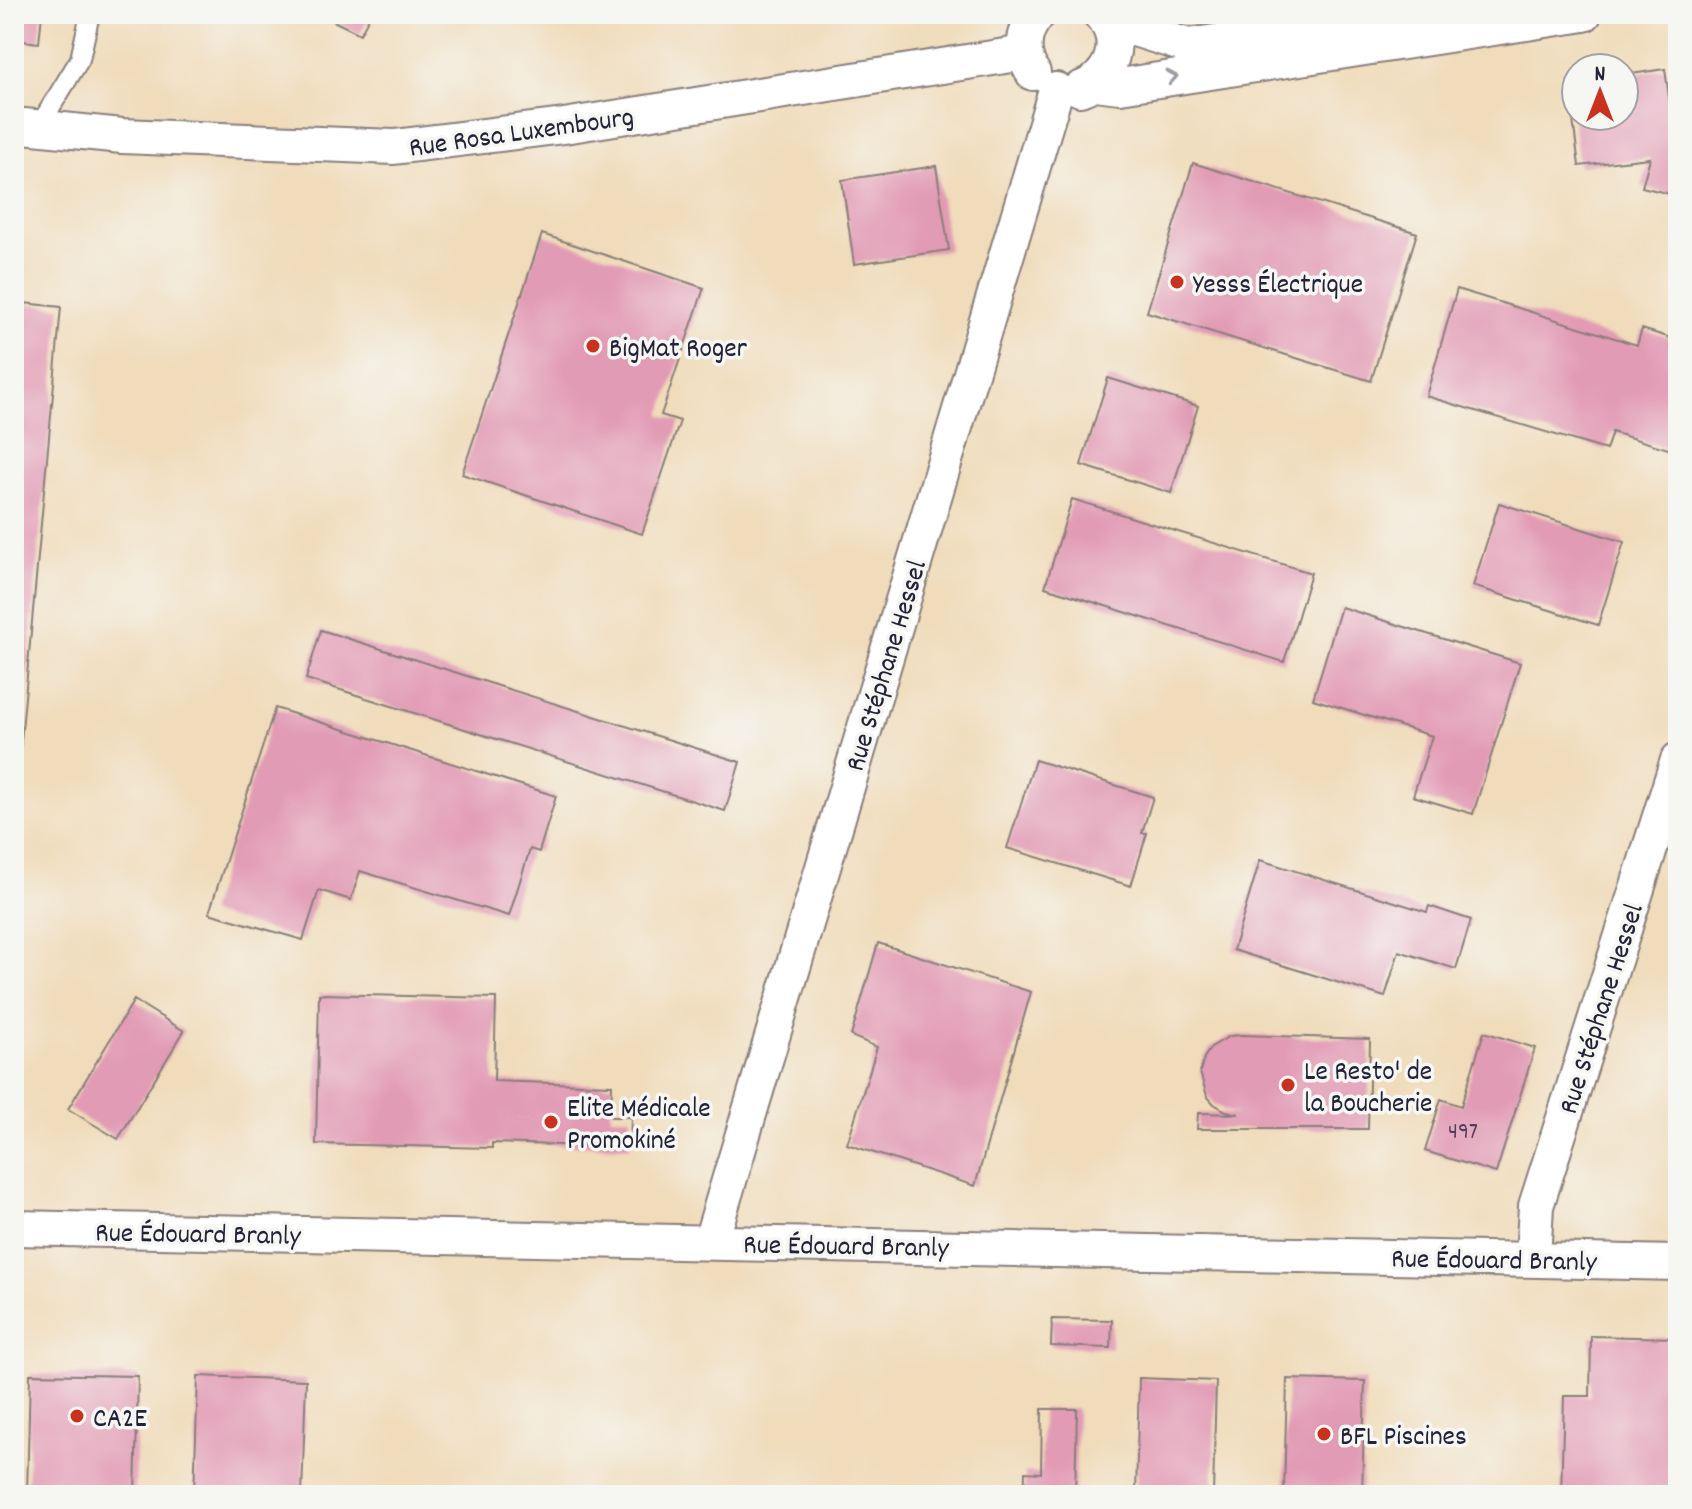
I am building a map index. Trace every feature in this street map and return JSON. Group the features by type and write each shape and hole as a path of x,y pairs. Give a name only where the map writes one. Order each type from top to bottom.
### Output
{"street":[{"path":"1038,14 1029,24 1024,38 1024,53 1035,76 1056,90 1069,91 1095,83 1120,86 1584,14"},
{"path":"1103,17 1188,46 1404,14"},
{"path":"1095,83 1111,62 1114,49 1113,34 1103,17"},
{"name":"Rue Rosa Luxembourg","path":"26,126 122,136 394,147 564,126 1024,53"},
{"name":"Rue Stéphane Hessel","path":"711,1241 1056,90"},
{"name":"Rue Stéphane Hessel","path":"1533,1259 1536,1206 1678,760"},
{"name":"Rue Édouard Branly","path":"14,1228 1678,1263"}],"lane":[{"path":"26,126 80,59 90,14"}],"building":[{"path":"14,14 42,14 39,43 14,40"},
{"path":"319,14 371,14 360,34"},
{"path":"1665,69 1670,105 1678,107 1678,196 1642,187 1650,158 1579,166 1575,132 1640,132 1640,73"},
{"path":"1193,163 1417,233 1371,381 1147,312"},
{"path":"936,166 949,250 854,264 842,180"},
{"path":"542,234 704,288 661,415 680,421 642,534 462,474"},
{"path":"1457,289 1637,345 1642,329 1674,339 1671,349 1678,352 1678,452 1612,432 1606,450 1426,396"},
{"path":"14,302 61,307 16,795 14,795"},
{"path":"1108,378 1198,406 1171,493 1081,465"},
{"path":"1072,499 1311,573 1284,662 1045,587"},
{"path":"1499,503 1624,542 1598,625 1473,586"},
{"path":"1341,607 1520,663 1473,814 1413,796 1432,736 1313,699"},
{"path":"321,630 740,762 725,811 306,679"},
{"path":"275,708 556,796 539,852 530,849 509,916 360,871 351,900 319,890 303,940 209,913"},
{"path":"1035,760 1153,797 1142,833 1147,833 1131,886 1007,848"},
{"path":"1260,860 1427,912 1429,906 1471,920 1456,969 1399,951 1385,997 1233,950"},
{"path":"878,943 1031,992 975,1186 847,1144 877,1047 851,1036"},
{"path":"319,994 496,998 494,1081 612,1085 611,1117 631,1117 630,1147 492,1143 492,1148 316,1144"},
{"path":"134,1000 184,1031 118,1139 68,1109"},
{"path":"1484,1032 1535,1048 1496,1173 1425,1151 1441,1099 1461,1106"},
{"path":"1230,1036 1370,1039 1368,1129 1197,1129 1198,1113 1239,1114 1214,1104 1207,1096 1200,1072 1211,1047"},
{"path":"1052,1319 1112,1320 1111,1348 1051,1346"},
{"path":"1591,1336 1678,1338 1678,1495 1561,1495 1564,1396 1590,1396"},
{"path":"30,1374 138,1376 135,1495 27,1495"},
{"path":"198,1376 306,1380 302,1495 194,1495"},
{"path":"1139,1378 1216,1381 1213,1495 1136,1495"},
{"path":"1287,1379 1365,1381 1362,1495 1284,1495"},
{"path":"1042,1409 1077,1409 1075,1495 1024,1495 1025,1472 1041,1473"}],"place":[{"name":"Yesss Électrique","path":"1177,282"},
{"name":"BigMat Roger","path":"593,346"},
{"name":"Le Resto' de la Boucherie","path":"1288,1085"},
{"name":"Elite Médicale Promokiné","path":"551,1122"},
{"name":"CA2E","path":"77,1416"},
{"name":"BFL Piscines","path":"1324,1434"}]}
